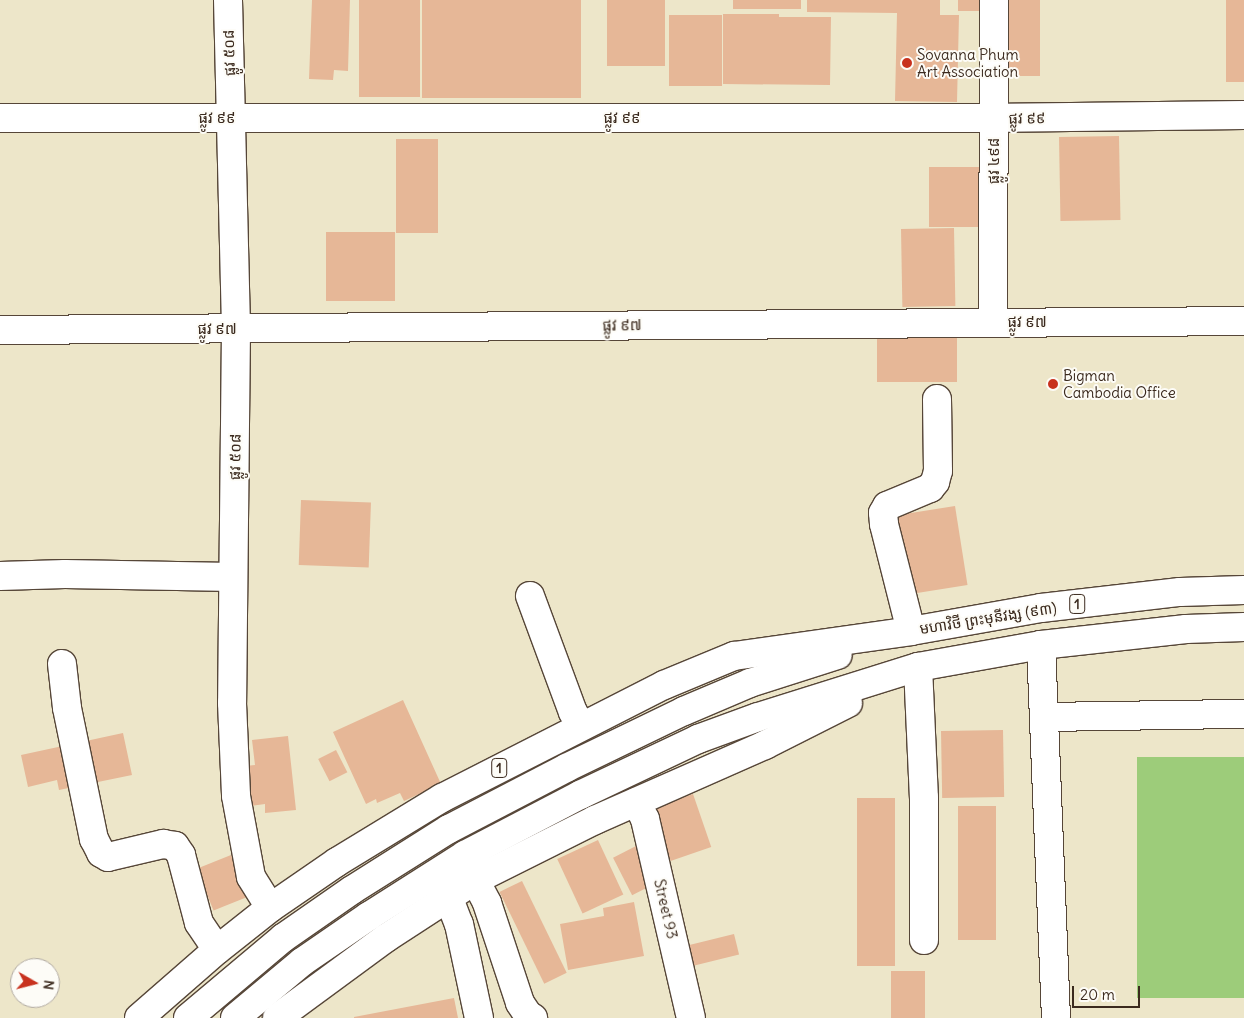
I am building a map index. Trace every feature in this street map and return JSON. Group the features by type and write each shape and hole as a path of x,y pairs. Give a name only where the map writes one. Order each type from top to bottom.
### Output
{"main road":[{"name":"ផ្លូវ ៥០៨","path":"228,0 236,329 232,703 236,796 251,877 270,908"},
{"name":"ផ្លូវ ៤៩៨","path":"993,322 994,0"},
{"name":"ផ្លូវ ៩៩","path":"0,118 994,118 1244,115"},
{"name":"ផ្លូវ ៩៧","path":"0,330 993,322 1244,322"},
{"path":"188,1018 283,938 352,890 449,828 566,768 684,711 750,683 911,631 883,514 887,506 930,488 935,482 938,472 937,399"},
{"path":"0,576 65,574 233,577"},
{"name":"មហាវិថី ព្រះមុនីវង្ស (៩៣)","path":"911,631 1041,608 1180,592 1244,590"},
{"path":"530,596 573,712 581,726"},
{"path":"234,1018 302,962 369,916 465,855 580,795 698,739 758,717 918,667 1041,645 1186,629 1244,627"},
{"name":"1","path":"140,1018 217,950 270,908 337,862 442,798 581,726 664,685 734,656 911,631"},
{"path":"1041,645 1056,1018"},
{"path":"62,664 67,708 82,782 94,839 101,853 108,857 163,844 175,846 181,855 199,923 217,950"},
{"path":"287,1015 448,896 475,880 636,802 765,744 918,667"},
{"path":"918,667 924,798 924,940"},
{"path":"1045,717 1244,714"},
{"name":"Street 93","path":"636,802 645,819 691,1018"},
{"path":"475,880 487,903 520,1002 528,1015 533,1018"},
{"path":"448,896 460,924 478,1018"}],"green space":[{"path":"1137,757 1244,757 1244,998 1137,998"}],"building":[{"path":"312,0 350,0 348,71 334,70 333,80 309,79"},
{"path":"359,0 420,0 420,97 359,97"},
{"path":"422,0 581,0 581,98 422,98"},
{"path":"607,0 665,0 665,66 607,66"},
{"path":"733,0 801,0 801,9 733,9"},
{"path":"807,0 940,0 940,15 959,15 957,102 895,101 897,13 807,12"},
{"path":"958,0 986,0 986,11 958,11"},
{"path":"993,0 1040,0 1040,76 993,76"},
{"path":"1226,0 1244,0 1244,82 1226,82"},
{"path":"723,14 779,14 779,17 831,17 830,85 723,84"},
{"path":"669,15 722,15 722,86 669,86"},
{"path":"1119,136 1120,220 1060,221 1059,137"},
{"path":"396,139 438,139 438,233 396,233"},
{"path":"929,167 980,167 980,227 929,227"},
{"path":"954,228 955,306 902,307 901,229"},
{"path":"326,232 395,232 395,301 326,301"},
{"path":"877,332 957,332 957,382 877,382"},
{"path":"301,500 371,502 369,567 299,565"},
{"path":"955,506 968,585 909,594 897,515"},
{"path":"403,700 441,784 404,801 400,793 377,803 376,799 366,804 333,732"},
{"path":"1003,730 1004,797 942,798 941,731"},
{"path":"123,733 132,775 59,790 57,780 28,787 21,755"},
{"path":"288,736 296,810 265,813 265,804 249,806 245,766 255,765 252,740"},
{"path":"336,750 347,772 330,781 318,759"},
{"path":"693,794 711,847 671,861 652,808"},
{"path":"857,798 895,798 895,966 857,966"},
{"path":"958,806 996,806 996,940 958,940"},
{"path":"598,840 623,894 583,913 557,859"},
{"path":"638,845 657,882 632,895 613,858"},
{"path":"231,855 248,897 214,911 197,869"},
{"path":"522,881 567,973 544,984 500,892"},
{"path":"634,902 644,956 568,970 560,924 604,916 603,908"},
{"path":"734,934 739,954 693,966 688,945"},
{"path":"891,971 925,971 925,1018 891,1018"},
{"path":"454,998 458,1018 354,1018 354,1017"}],"place":[{"name":"Sovanna Phum Art Association","path":"907,63"},
{"name":"Bigman Cambodia Office","path":"1053,384"}]}
